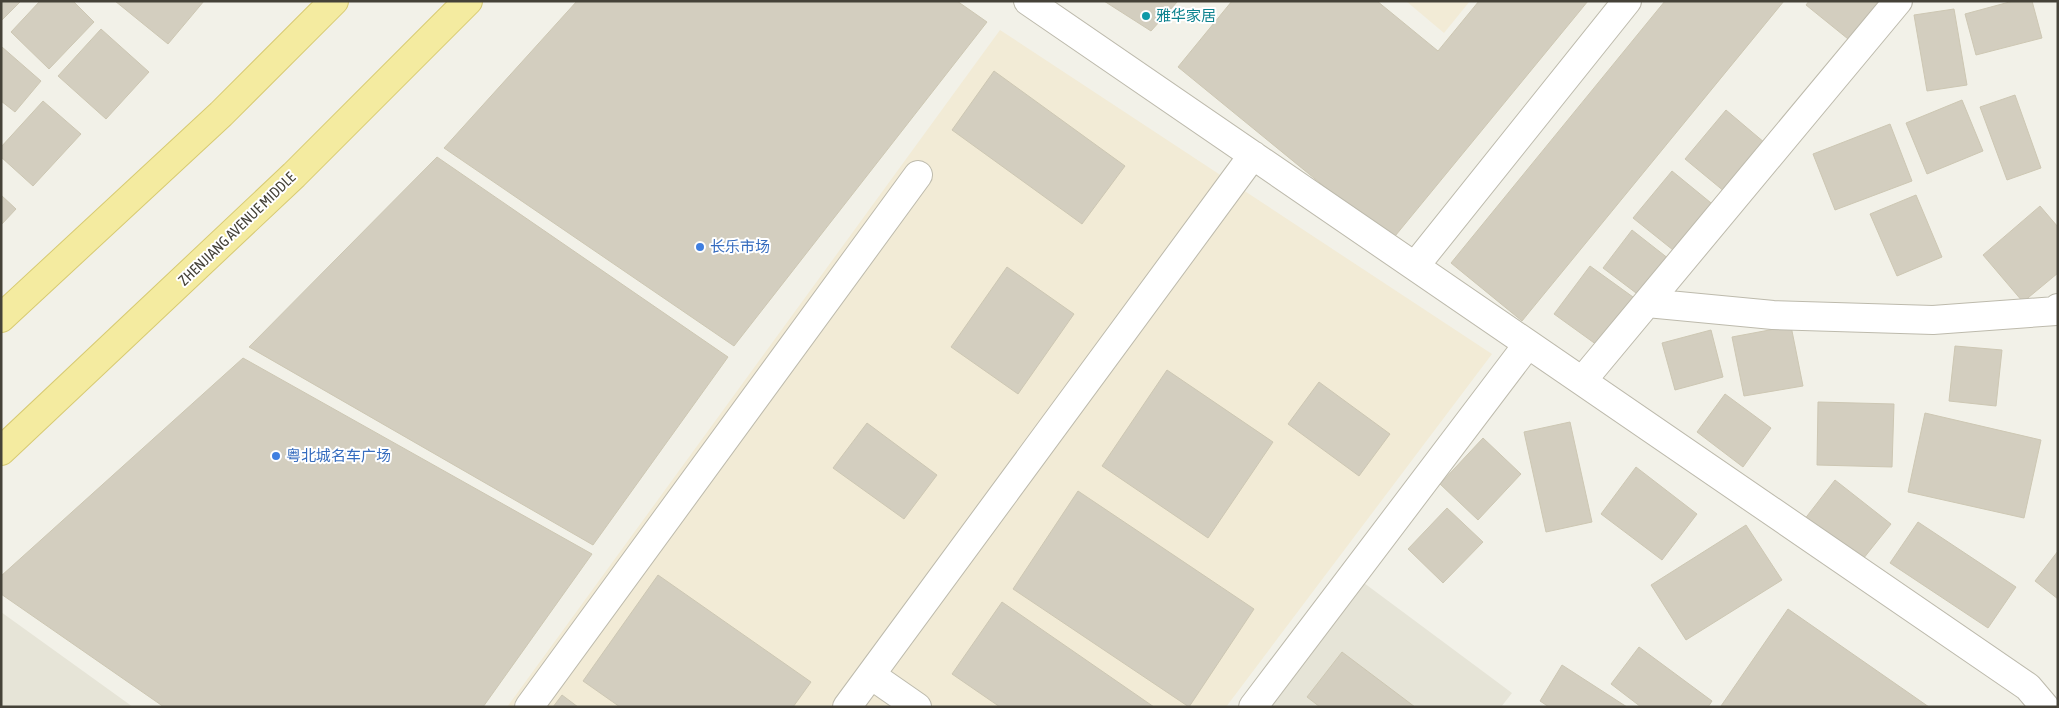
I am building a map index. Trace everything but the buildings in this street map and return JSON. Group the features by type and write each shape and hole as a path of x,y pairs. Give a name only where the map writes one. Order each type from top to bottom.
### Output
{"main road":[{"path":"1,318 221,114 334,1"},
{"name":"ZHENJIANG AVENUE MIDDLE","path":"1,451 294,175 468,1"}],"street":[{"path":"1028,1 2028,686 2045,707"},
{"path":"1415,266 1627,1"},
{"path":"1582,381 1898,1"},
{"path":"847,707 1253,155"},
{"path":"529,707 918,175"},
{"path":"1647,303 1773,315 1933,320 2056,311 2058,308"},
{"path":"1253,707 1528,344"},
{"path":"871,675 917,707"}],"shaded area":[{"path":"1406,1 1470,1 1444,33"},
{"path":"1000,30 1492,354 1226,707 507,707"},
{"path":"1364,583 1512,693 1501,707 1271,707"},
{"path":"1,612 133,707 1,707"}],"place":[{"name":"雅华家居","path":"1146,16"},
{"name":"长乐市场","path":"700,247"},
{"name":"粤北城名车广场","path":"276,456"}]}
